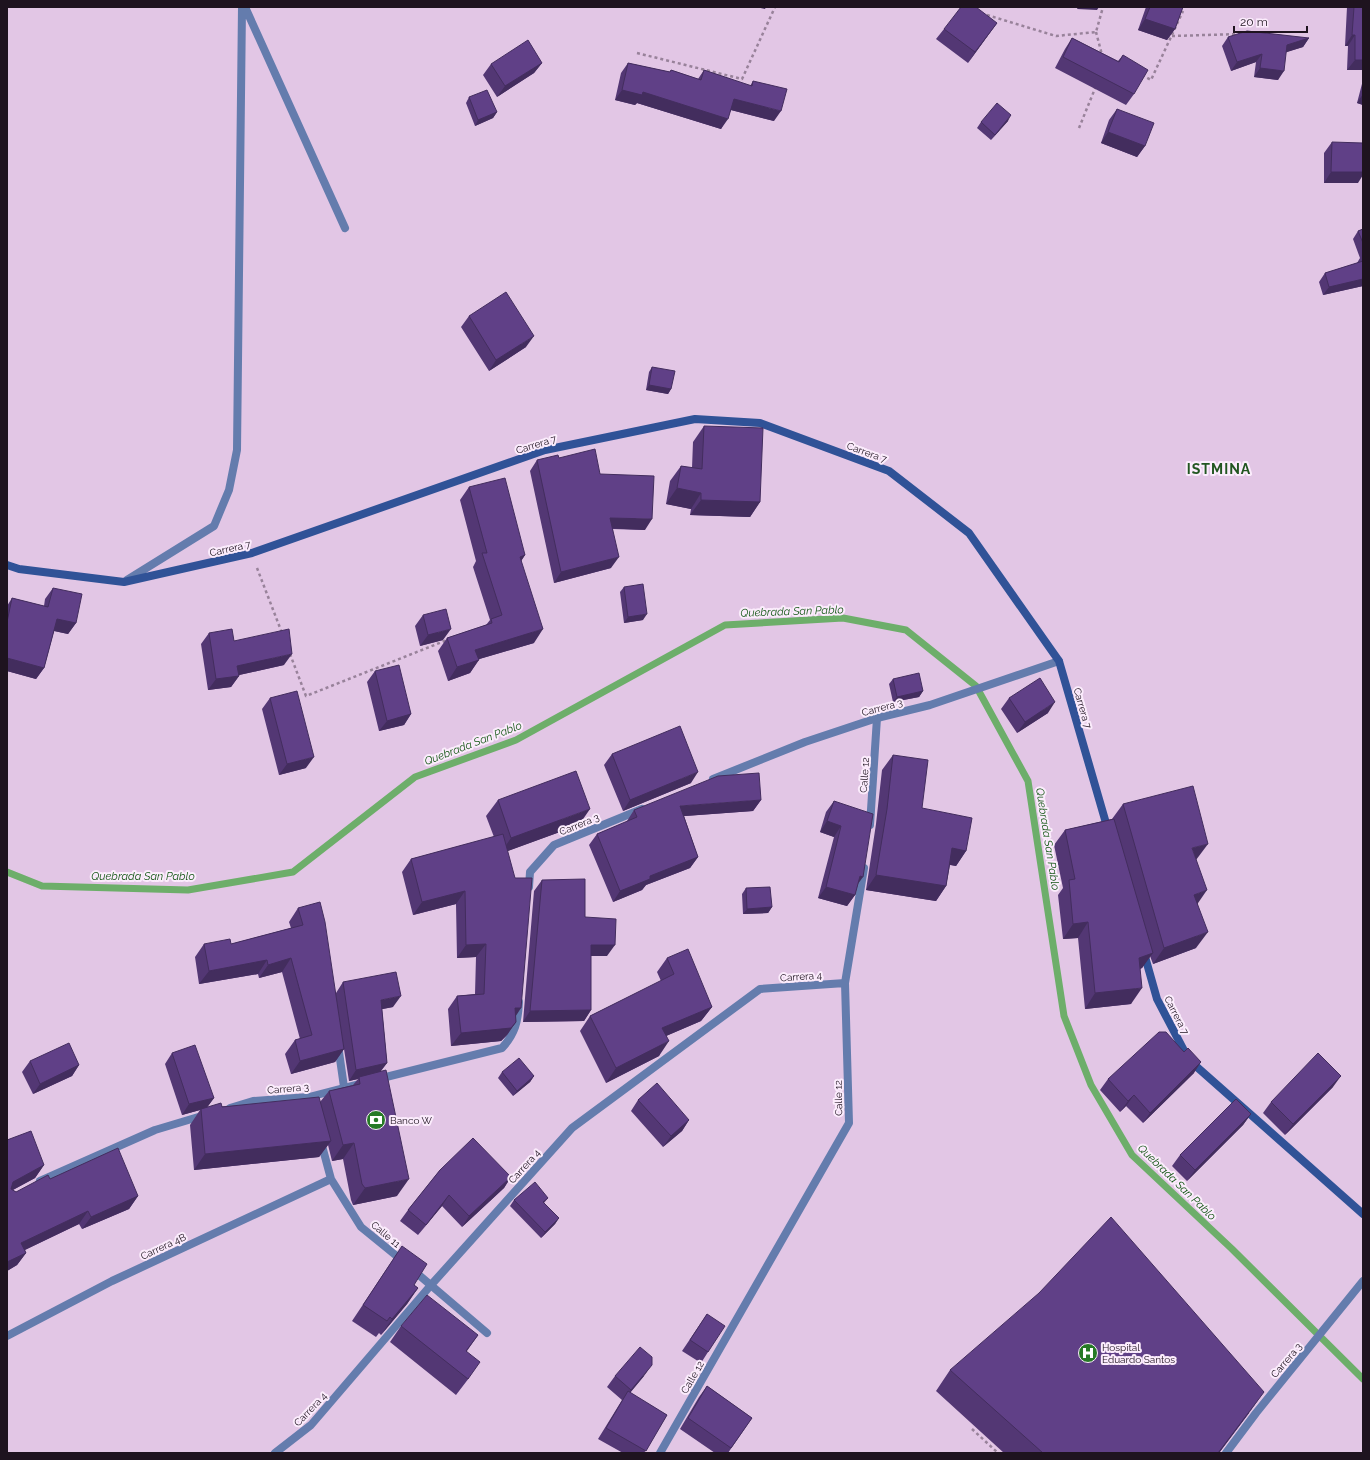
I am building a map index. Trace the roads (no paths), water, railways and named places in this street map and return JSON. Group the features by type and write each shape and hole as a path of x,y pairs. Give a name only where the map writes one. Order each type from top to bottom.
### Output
{"main road":[{"name":"Carrera 7","path":"7,565 19,569 124,582 252,553 545,450 695,419 760,423 889,471 970,533 1058,661 1110,838"},
{"name":"Carrera 7","path":"1142,945 1158,999 1189,1060 1363,1214"}],"street":[{"path":"243,7 345,228"},
{"path":"124,582 214,526 229,490 232,477 237,450 243,7"},
{"name":"Carrera 3","path":"702,784 806,742 877,718 930,705 1004,678 1058,661"},
{"name":"Calle 12","path":"870,831 877,718"},
{"name":"Carrera 3","path":"528,895 530,872 554,845 650,805"},
{"name":"Calle 12","path":"660,1453 849,1122 846,983 865,861"},
{"name":"Carrera 4","path":"275,1453 311,1425 431,1285 572,1128 760,989 846,983"},
{"name":"Carrera 3","path":"35,1184 155,1130 253,1101 310,1100 344,1087 502,1048 512,1038 517,1024 520,994"},
{"path":"336,1034 344,1087"},
{"name":"Calle 11","path":"319,1134 330,1179 361,1227 487,1333"},
{"name":"Carrera 4B","path":"7,1336 112,1281 330,1179"},
{"name":"Carrera 3","path":"1226,1453 1256,1413 1363,1281"}],"waterway":[{"name":"Quebrada San Pablo","path":"7,872 42,886 188,890 293,872 415,777 516,740 725,625 843,618 906,630 976,686 1028,781 1064,1016 1091,1085 1132,1155 1232,1249 1363,1379"}],"place":[{"name":"Banco W","path":"376,1120"},
{"name":"Hospital Eduardo Santos","path":"1088,1353"}],"district":[{"name":"ISTMINA","path":"1219,469"}]}
